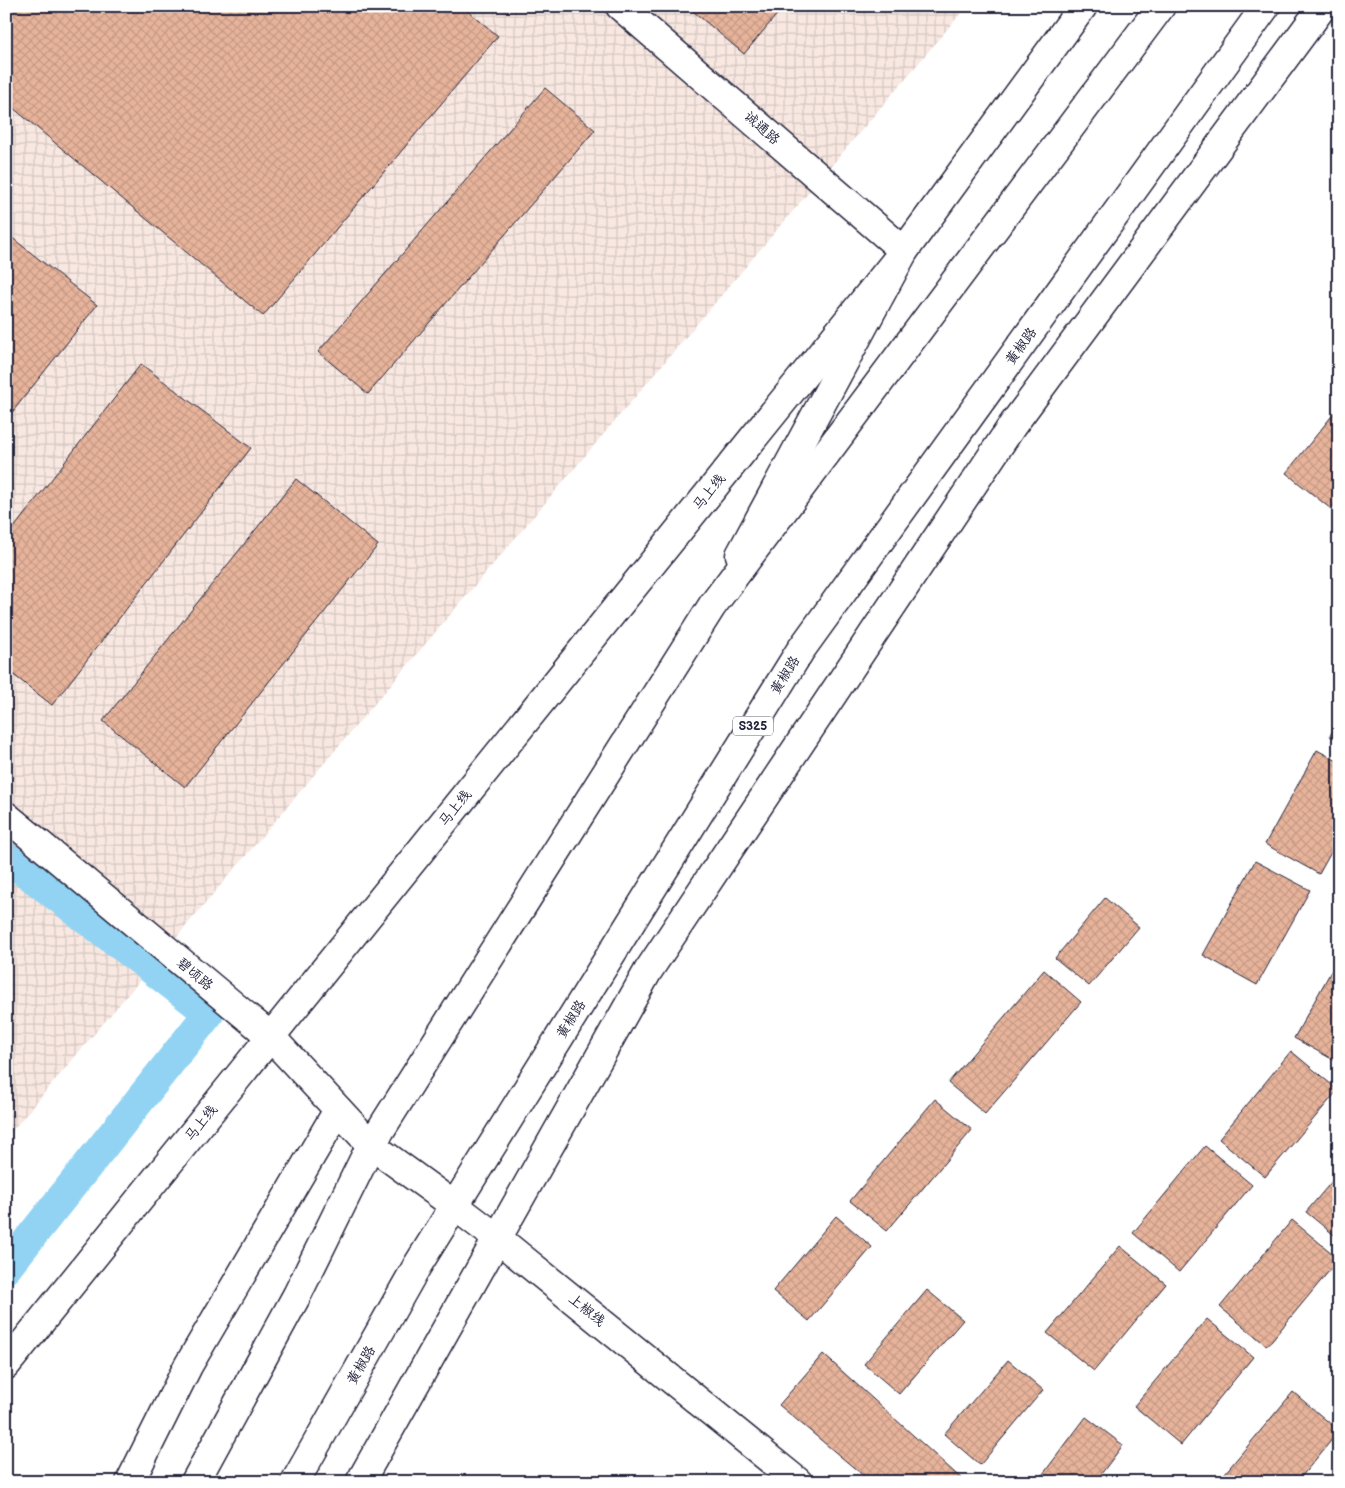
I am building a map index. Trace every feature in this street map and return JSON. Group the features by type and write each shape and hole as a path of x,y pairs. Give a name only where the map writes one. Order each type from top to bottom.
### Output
{"main road":[{"name":"诚通路","path":"620,6 904,251"},
{"path":"196,1482 297,1295 371,1145 712,606 904,251 1083,6"},
{"path":"712,606 1161,6"},
{"name":"黄椒路","path":"295,1482 417,1266 800,651 1266,6"},
{"path":"360,1482 648,971 1012,426 1323,6"},
{"name":"马上线","path":"6,1365 904,251"},
{"name":"碧顷路","path":"6,816 270,1036 371,1145"},
{"path":"130,1482 188,1366 338,1110"},
{"name":"上椒线","path":"371,1145 497,1238 798,1482"}],"shaded area":[{"path":"6,6 967,6 6,1138"}],"building":[{"path":"6,6 462,6 498,36 263,316 6,102"},
{"path":"687,6 784,6 744,54"},
{"path":"545,88 595,130 368,394 318,352"},
{"path":"6,233 97,305 6,420"},
{"path":"141,364 251,448 52,705 6,669 6,538"},
{"path":"1339,407 1339,499 1331,509 1286,473"},
{"path":"296,479 378,545 185,787 103,721"},
{"path":"1339,718 1339,740 1330,736"},
{"path":"1317,750 1339,762 1339,838 1319,874 1265,844"},
{"path":"1255,861 1310,890 1257,985 1203,955"},
{"path":"1105,898 1139,927 1089,986 1055,958"},
{"path":"1339,957 1339,1063 1294,1038"},
{"path":"1044,970 1081,1002 985,1114 948,1083"},
{"path":"1291,1051 1338,1090 1265,1177 1219,1139"},
{"path":"935,1099 972,1130 887,1231 850,1201"},
{"path":"1205,1146 1252,1185 1179,1272 1133,1233"},
{"path":"1339,1173 1339,1239 1306,1212"},
{"path":"836,1216 872,1247 809,1321 773,1291"},
{"path":"1292,1220 1339,1259 1267,1346 1220,1307"},
{"path":"1120,1246 1166,1284 1094,1371 1047,1333"},
{"path":"927,1290 963,1320 899,1394 864,1364"},
{"path":"1207,1319 1253,1357 1181,1445 1134,1406"},
{"path":"823,1354 965,1482 871,1482 779,1405"},
{"path":"1008,1360 1043,1390 980,1465 944,1434"},
{"path":"1293,1392 1339,1431 1297,1482 1223,1482 1220,1479"},
{"path":"1086,1417 1123,1445 1095,1482 1037,1482"}],"waterway":[{"path":"6,857 209,1013 6,1268"}]}
